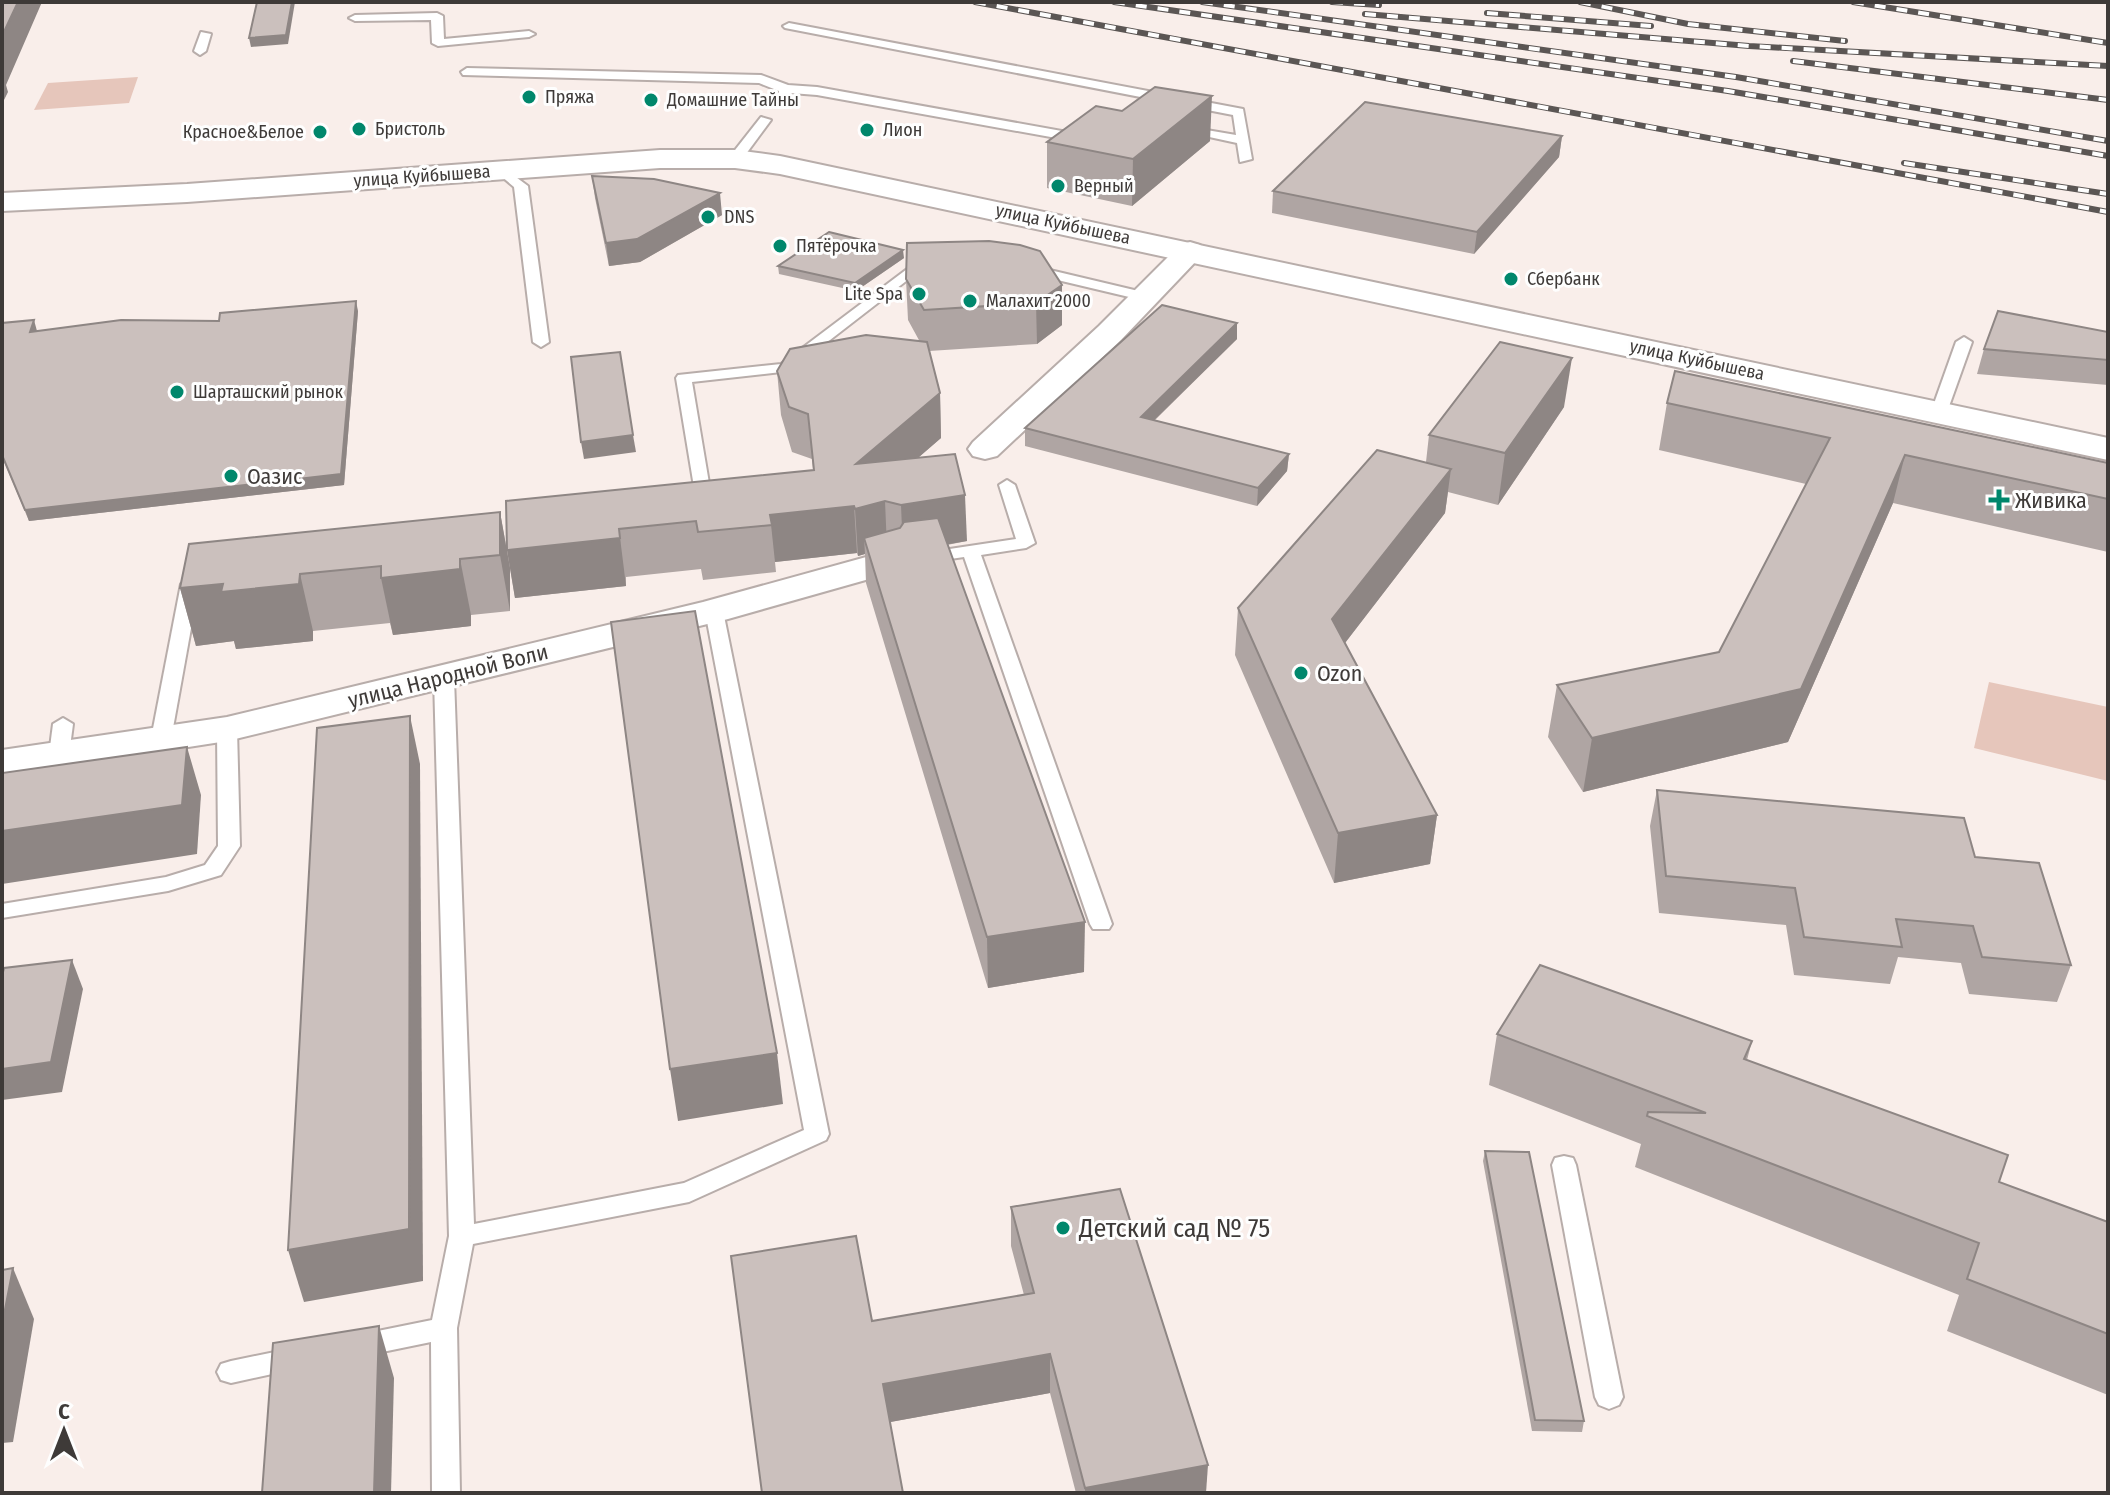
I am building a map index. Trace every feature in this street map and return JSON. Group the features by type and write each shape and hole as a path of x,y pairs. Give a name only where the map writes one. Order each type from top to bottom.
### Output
{"street":[{"name":"улица Куйбышева","path":"2,202 187,193 660,159 735,159 847,178 2108,449"},
{"path":"985,449 1146,297 1190,251"},
{"name":"улица Народной Воли","path":"2,763 61,739 161,739 227,729 714,611 888,562"}],"lane":[{"path":"355,18 437,16 438,43 529,34"},
{"path":"789,26 1239,112 1245,159"},
{"path":"200,51 205,34"},
{"path":"467,72 761,79 785,94 817,91 1095,142"},
{"path":"735,159 765,120"},
{"path":"1163,126 1243,140"},
{"path":"501,170 521,186 541,342"},
{"path":"689,512 705,511 684,378 785,368 940,248"},
{"path":"1014,266 1146,297"},
{"path":"1939,412 1964,342"},
{"path":"888,562 1026,543 1007,485"},
{"path":"971,552 1101,924"},
{"path":"161,739 193,566"},
{"path":"462,1236 689,1192 817,1134 714,611"},
{"path":"444,678 462,1236 444,1328 446,1493"},
{"path":"2,911 168,884 213,870 229,846 227,729"},
{"path":"1564,1165 1609,1397"},
{"path":"231,1372 444,1328"}],"shaded area":[{"path":"138,77 129,103 34,110 48,83"},
{"path":"1989,682 2108,707 2108,781 1974,748"}],"building":[{"path":"2,2 18,2 2,36"},
{"path":"257,2 292,2 286,35 249,38"},
{"path":"1155,87 1212,96 1133,159 1047,142 1096,106 1122,111"},
{"path":"1365,102 1562,136 1477,232 1273,191"},
{"path":"592,176 654,179 720,193 637,239 606,243"},
{"path":"829,232 903,250 855,283 778,266"},
{"path":"989,241 1040,251 1062,285 1036,303 924,310 906,279 907,243"},
{"path":"356,301 341,474 25,510 2,455 2,323 34,320 30,332 121,320 219,321 220,313"},
{"path":"1162,305 1237,323 1141,417 1289,454 1258,488 1025,428"},
{"path":"1998,311 2108,332 2108,360 1984,349"},
{"path":"866,335 927,342 940,393 856,464 955,454 965,495 901,505 885,501 855,509 854,506 770,515 772,525 698,532 696,521 619,529 620,538 507,550 506,501 814,470 808,414 789,407 777,371 790,349"},
{"path":"1500,342 1572,358 1505,453 1429,435"},
{"path":"620,352 633,435 581,442 571,357"},
{"path":"1675,371 2108,463 2108,499 1905,455 1801,689 1592,738 1557,685 1719,652 1830,438 1667,403"},
{"path":"1377,450 1451,469 1332,619 1437,815 1338,833 1238,608"},
{"path":"500,512 500,555 460,559 460,569 381,578 381,566 300,574 299,584 221,592 223,584 180,588 189,544"},
{"path":"938,518 1085,922 987,937 864,538 900,528 904,522"},
{"path":"695,611 777,1053 670,1069 611,622"},
{"path":"410,716 409,1229 288,1250 317,728"},
{"path":"187,747 182,805 2,831 2,773"},
{"path":"1657,790 1964,818 1975,857 2039,863 2071,965 1982,957 1973,926 1896,919 1902,947 1804,937 1795,888 1666,876"},
{"path":"72,960 51,1062 2,1069 4,968"},
{"path":"1540,965 1752,1041 1744,1059 2008,1155 1999,1182 2108,1222 2108,1334 1967,1279 1979,1243 1647,1116 1648,1112 1706,1113 1497,1034"},
{"path":"1485,1151 1529,1152 1584,1421 1535,1420"},
{"path":"1120,1189 1208,1465 1085,1488 1050,1354 883,1384 903,1493 762,1493 731,1256 856,1236 872,1321 1034,1293 1011,1207"},
{"path":"13,1268 2,1325 2,1270"},
{"path":"379,1326 374,1493 262,1493 273,1343"}],"railway":[{"path":"975,2 2108,212"},
{"path":"1114,2 1728,91 2108,156"},
{"path":"1202,2 1736,77 2108,141"},
{"path":"1332,2 1379,5"},
{"path":"1580,2 1688,24 1845,41"},
{"path":"1853,2 2108,43"},
{"path":"1487,13 1651,26"},
{"path":"1365,14 1749,46 2108,66"},
{"path":"1793,61 2108,100"},
{"path":"1904,163 2108,194"}],"place":[{"name":"Пряжа","path":"529,97"},
{"name":"Домашние Тайны","path":"651,100"},
{"name":"Бристоль","path":"359,129"},
{"name":"Лион","path":"867,130"},
{"name":"Красное&Белое","path":"320,132"},
{"name":"Верный","path":"1058,186"},
{"name":"DNS","path":"708,217"},
{"name":"Пятёрочка","path":"780,246"},
{"name":"Сбербанк","path":"1511,279"},
{"name":"Lite Spa","path":"919,294"},
{"name":"Малахит 2000","path":"970,301"},
{"name":"Шарташский рынок","path":"177,392"},
{"name":"Оазис","path":"231,476"},
{"name":"Живика","path":"1999,500"},
{"name":"Ozon","path":"1301,673"},
{"name":"Детский сад № 75","path":"1063,1228"}]}
